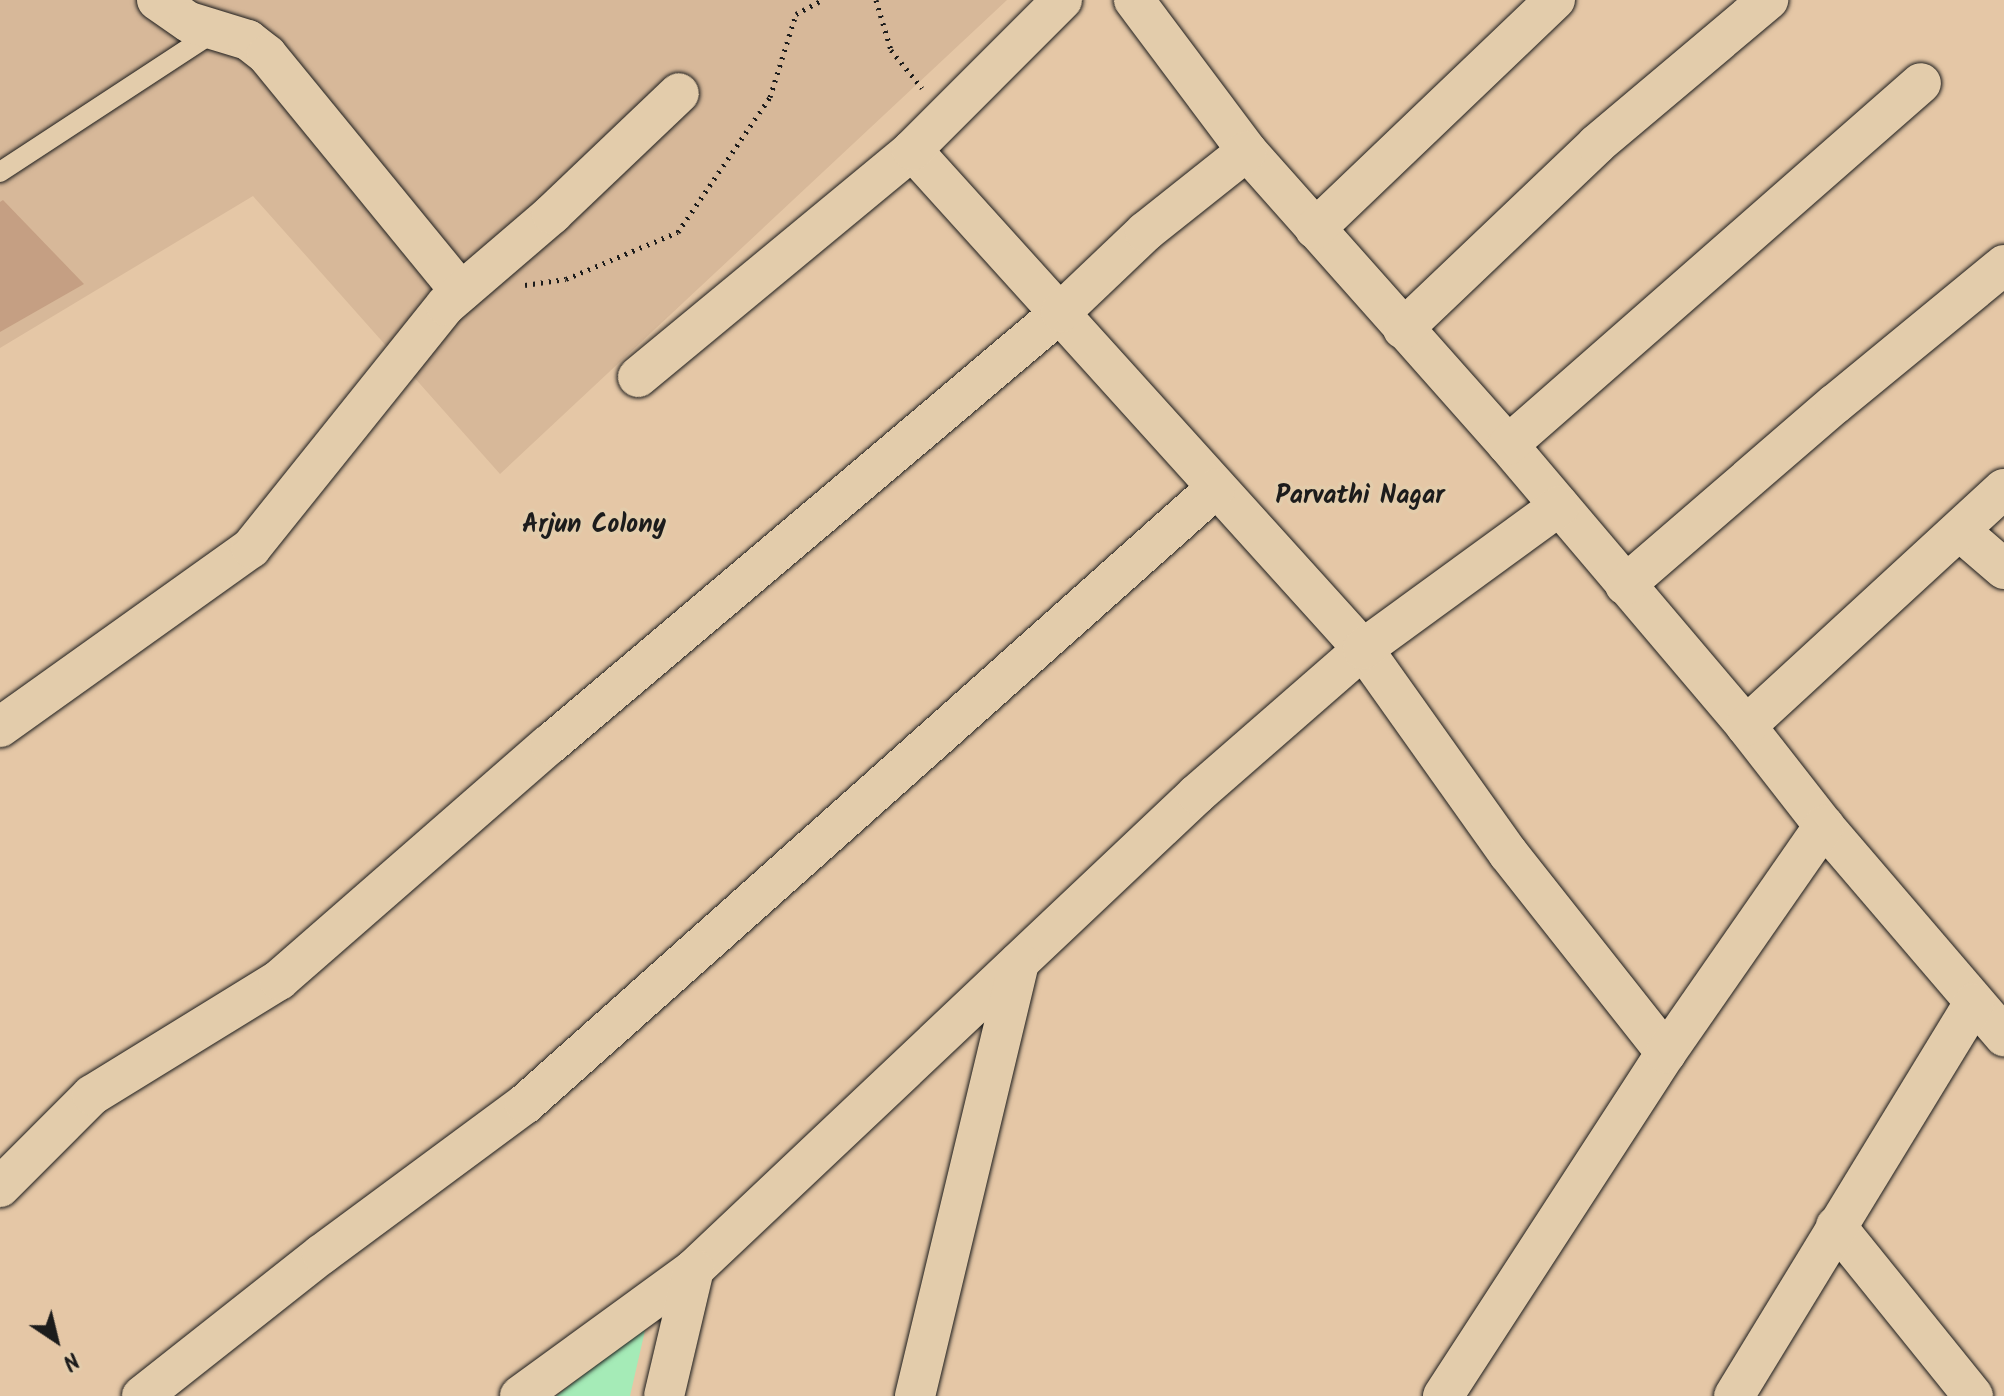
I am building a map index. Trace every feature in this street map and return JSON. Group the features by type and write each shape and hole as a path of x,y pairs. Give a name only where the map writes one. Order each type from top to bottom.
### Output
{"street":[{"path":"157,0 189,22 248,40 267,55 461,292"},
{"path":"638,377 912,150 1062,0"},
{"path":"1134,0 1247,151 1508,445 1746,726 1824,826 2004,1036"},
{"path":"1315,229 1555,0"},
{"path":"1403,329 1597,144 1768,0"},
{"path":"1508,445 1921,83"},
{"path":"0,727 251,548 446,305 552,214 679,93"},
{"path":"912,150 1061,312 1215,489 1363,649 1508,853 1666,1053"},
{"path":"0,1187 92,1095 279,980 550,744 1061,312 1145,232 1247,151"},
{"path":"1625,585 1835,404 2004,265"},
{"path":"142,1396 322,1254 525,1104 1215,489"},
{"path":"1746,726 2004,489"},
{"path":"520,1396 694,1269 1197,794 1363,649 1559,506"},
{"path":"1960,531 2004,569"},
{"path":"1443,1396 1666,1053 1824,826"},
{"path":"915,1396 1019,962"},
{"path":"1734,1396 1974,1003"},
{"path":"1836,1226 1973,1396"},
{"path":"664,1396 694,1269"}],"lane":[{"path":"0,172 217,30"}],"path":[{"path":"522,286 566,279 678,232 770,97 796,14 822,0"},
{"path":"876,0 891,50 945,117"}],"shaded area":[{"path":"0,0 1007,0 500,474 253,196 0,348"}],"green space":[{"path":"646,1326 630,1396 556,1396"}],"building":[{"path":"3,200 84,284 0,332 0,202"}],"district":[{"name":"Parvathi Nagar","path":"1360,497"},
{"name":"Arjun Colony","path":"594,526"}]}
